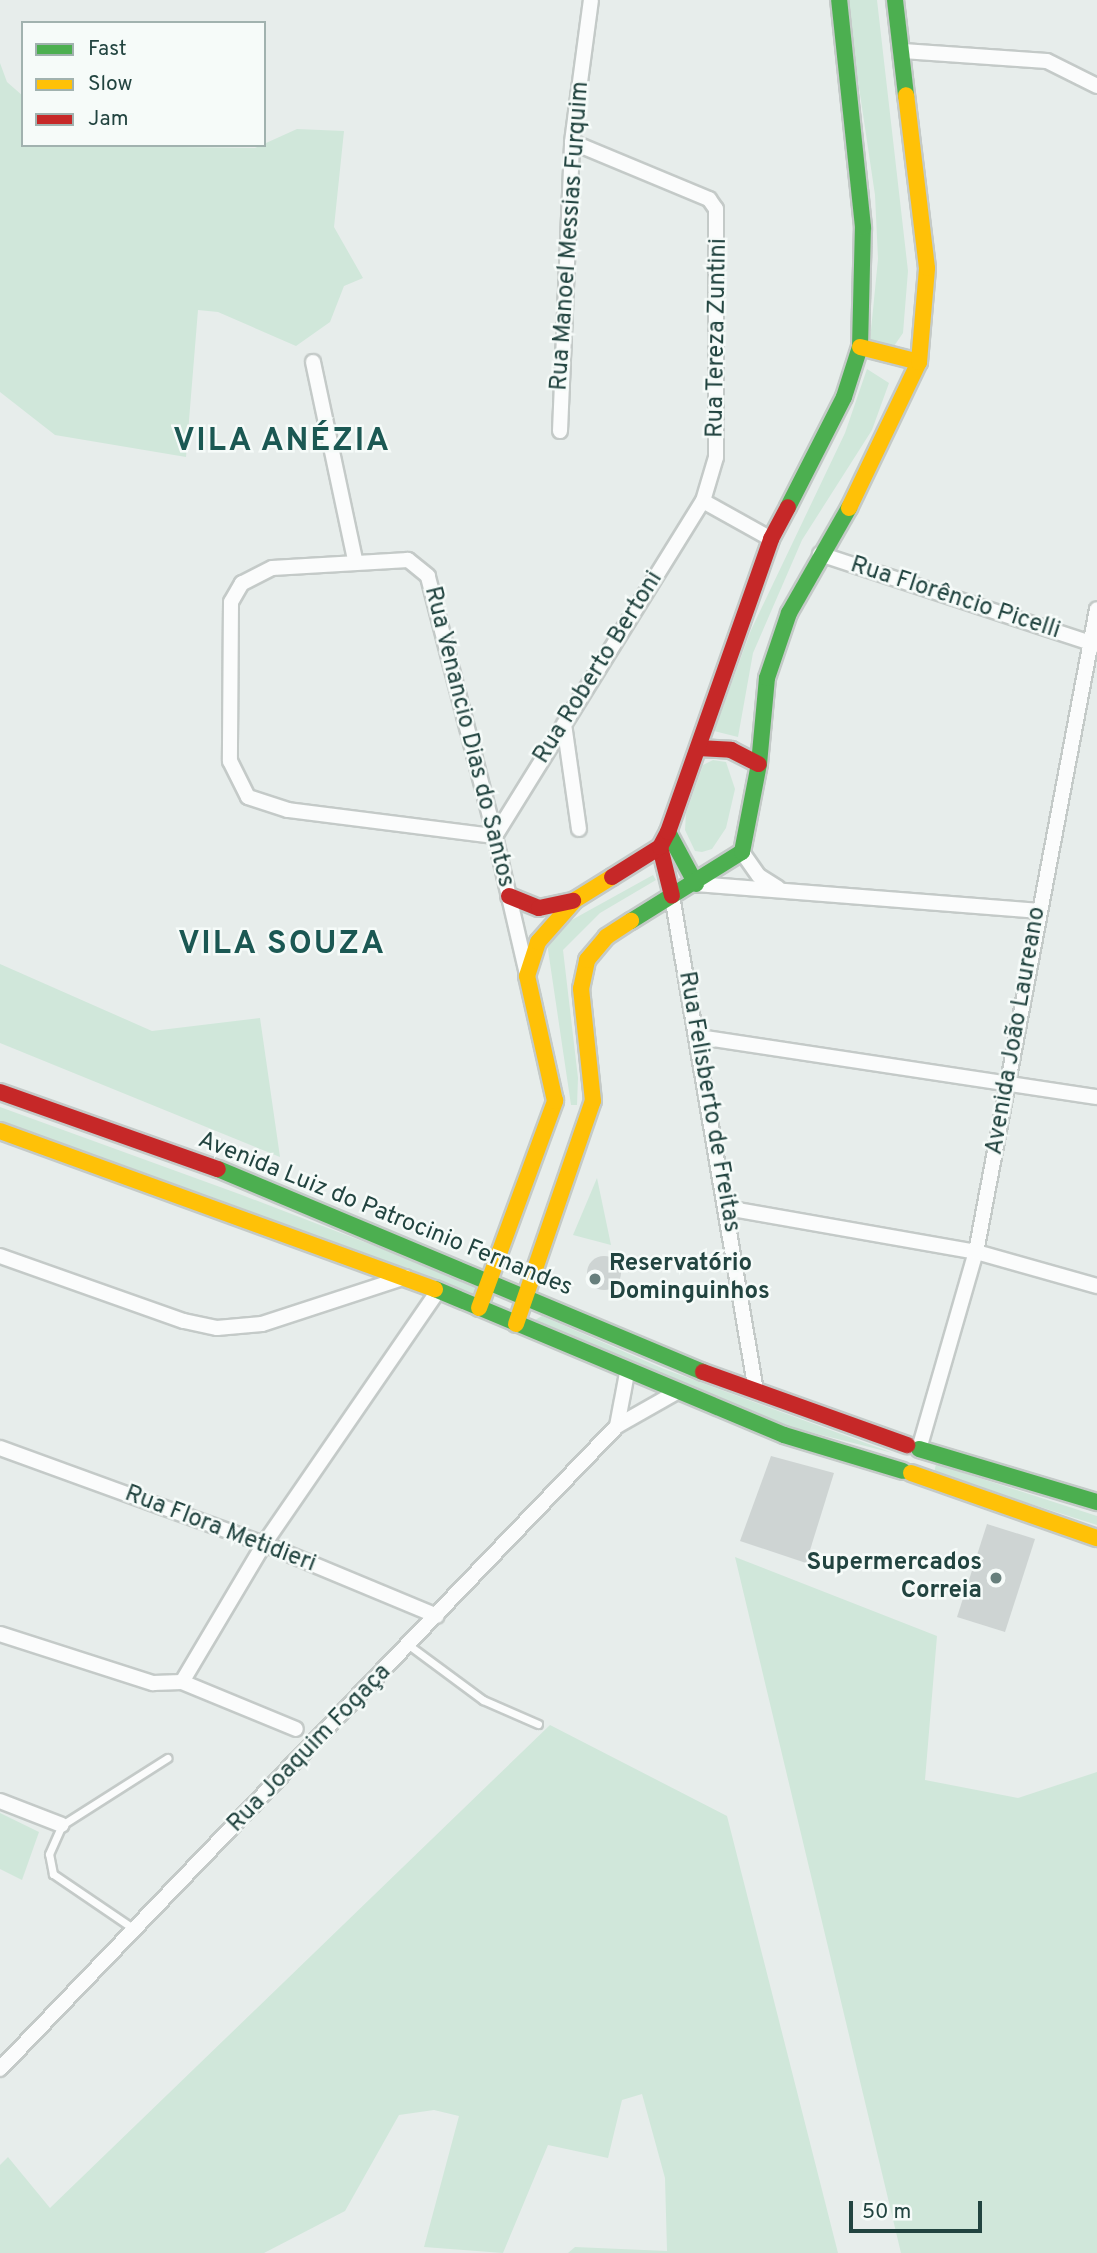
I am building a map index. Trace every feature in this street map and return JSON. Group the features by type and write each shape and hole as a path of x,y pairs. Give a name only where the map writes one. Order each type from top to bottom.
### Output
{"street":[{"name":"Rua Manoel Messias Furquim","path":"560,431 572,142 591,0"},
{"path":"516,1325 566,1188 593,1101 581,989 587,960 606,937 696,884 742,852 759,764 767,678 789,612 877,459 919,362 928,268 895,0"},
{"path":"479,1308 530,1176 555,1101 527,976 538,942 575,900 660,847 668,832 771,539 844,397 860,347 863,227 835,1"},
{"path":"902,51 1047,61 1097,86"},
{"name":"Rua Tereza Zuntini","path":"572,142 709,199 716,209 716,457 703,500"},
{"path":"860,347 919,362"},
{"path":"313,362 355,560"},
{"path":"703,500 771,539"},
{"name":"Rua Roberto Bertoni","path":"495,836 703,500"},
{"name":"Rua Florêncio Picelli","path":"820,554 1094,644"},
{"name":"Rua Venancio Dias do Santos","path":"495,836 288,810 248,797 230,761 230,602 242,583 272,568 355,560 408,560 428,576 495,836 527,976"},
{"name":"Avenida João Laureano","path":"913,1447 976,1252 1009,1083 1038,911 1094,644 1097,609"},
{"path":"564,724 579,829"},
{"path":"698,748 731,750 759,764"},
{"path":"668,832 696,884"},
{"path":"660,847 672,896"},
{"path":"742,852 759,876 782,890"},
{"path":"696,884 1038,911"},
{"path":"509,896 539,908 575,900"},
{"name":"Rua Felisberto de Freitas","path":"672,896 699,1037 756,1391"},
{"path":"699,1037 1097,1097"},
{"name":"Avenida Luiz do Patrocinio Fernandes","path":"0,1092 215,1168 490,1279 756,1391 913,1447 1097,1502"},
{"name":"Avenida Luiz do Patrocinio Fernandes","path":"0,1131 406,1277 627,1373 784,1435 907,1472 1097,1538"},
{"path":"530,1176 566,1188"},
{"path":"727,1208 976,1252 1097,1286"},
{"path":"0,1256 184,1321 217,1328 262,1324 406,1277"},
{"path":"182,1682 264,1544 438,1291"},
{"path":"617,1426 627,1373"},
{"name":"Rua Joaquim Fogaça","path":"0,2069 410,1646 617,1426 675,1393"},
{"path":"913,1447 923,1461 907,1472 895,1459 913,1447"},
{"name":"Rua Flora Metidieri","path":"0,1448 264,1544 437,1616"},
{"path":"0,1634 153,1684 182,1682 296,1729"},
{"path":"0,1801 62,1825"}],"lane":[{"path":"410,1646 483,1700 538,1724"},
{"path":"134,1929 53,1874 49,1854 62,1825 167,1758"}],"green space":[{"path":"846,0 877,0 908,271 903,333 894,346 870,340 878,259 875,195"},
{"path":"0,63 7,82 21,94 21,147 255,148 266,147 266,143 297,129 344,131 334,227 363,278 344,286 330,322 296,346 218,312 198,310 186,457 55,435 0,392"},
{"path":"867,369 889,383 872,430 802,540 753,653 738,737 714,731 751,630 845,433"},
{"path":"713,760 726,762 735,789 726,828 712,849 695,851 685,830 686,813 703,765"},
{"path":"653,875 656,880 600,913 563,950 578,1078 577,1105 571,1105 547,943 559,927"},
{"path":"0,964 152,1031 260,1018 280,1157 0,1043"},
{"path":"0,1107 242,1195 481,1287 476,1302 0,1124"},
{"path":"597,1178 611,1245 573,1235"},
{"path":"542,1316 664,1369 893,1453 782,1425 535,1320"},
{"path":"936,1464 1097,1516 1097,1525 934,1473"},
{"path":"735,1557 937,1636 925,1780 1018,1798 1097,1772 1097,2253 901,2253"},
{"path":"550,1725 727,1816 838,2253 568,2253 575,2247 667,2251 665,2178 642,2094 622,2100 608,2158 548,2145 503,2253 424,2247 459,2116 434,2110 399,2115 345,2211 264,2253 0,2253 0,2165 8,2157 50,2208"},
{"path":"0,1813 39,1832 22,1880 0,1869"}],"building":[{"path":"604,1256 616,1261 621,1273 616,1285 604,1290 592,1285 587,1273 592,1261"},
{"path":"771,1456 834,1473 806,1563 740,1541"},
{"name":"Supermercados Correia","path":"987,1524 1035,1539 1005,1632 957,1617"}],"traffic: fast":[{"path":"788,507 844,397 860,347 863,227 839,0"},
{"path":"895,0 906,95"},
{"path":"631,921 742,852 759,764 767,678 789,613 849,508"},
{"path":"668,832 696,884"},
{"path":"218,1169 703,1372"},
{"path":"435,1289 784,1435 903,1471"},
{"path":"919,1449 1097,1502"}],"traffic: slow":[{"path":"849,508 919,362 927,268 906,95"},
{"path":"860,347 919,362"},
{"path":"479,1308 555,1101 527,976 538,942 575,900 612,877"},
{"path":"516,1324 593,1101 581,989 587,960 606,937 631,921"},
{"path":"0,1131 435,1289"},
{"path":"911,1473 1097,1538"}],"traffic: jam":[{"path":"612,877 660,847 668,832 771,539 788,507"},
{"path":"698,748 731,750 759,764"},
{"path":"660,847 672,896"},
{"path":"509,896 539,908 573,901"},
{"path":"0,1092 218,1169"},
{"path":"703,1372 907,1445"}],"place":[{"name":"Reservatório Dominguinhos","path":"595,1279"},
{"name":"Supermercados Correia","path":"996,1578"}],"district":[{"name":"VILA ANÉZIA","path":"282,442"},
{"name":"VILA SOUZA","path":"282,945"}]}
